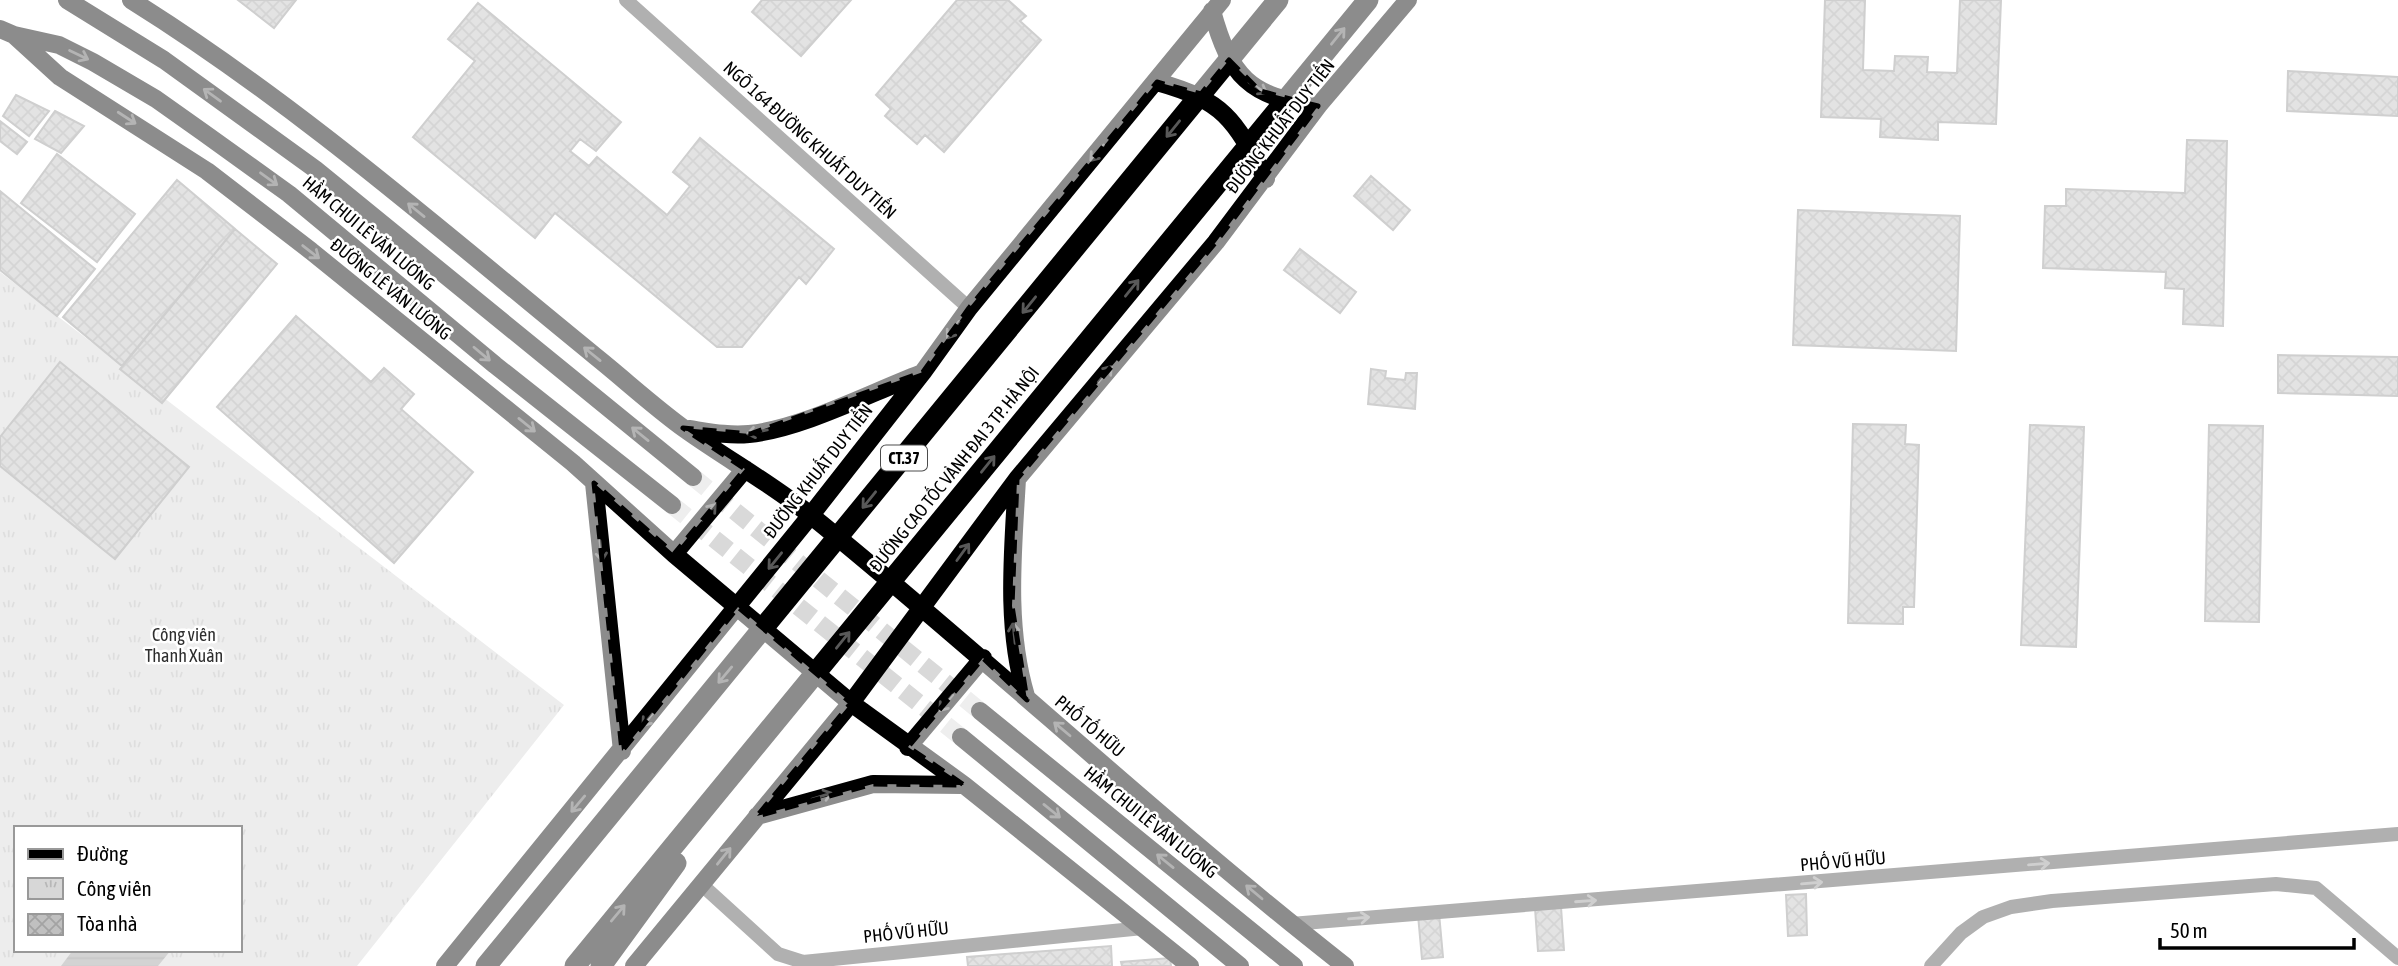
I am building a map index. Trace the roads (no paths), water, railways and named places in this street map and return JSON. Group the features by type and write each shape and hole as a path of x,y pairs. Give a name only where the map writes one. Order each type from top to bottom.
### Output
{"highway":[{"name":"CT.37","path":"486,966 1278,0"},
{"name":"ĐƯỜNG CAO TỐC VÀNH ĐAI 3 TP. HÀ NỘI","path":"575,966 1368,0"},
{"path":"601,966 800,693"},
{"path":"480,966 527,914"}],"main road":[{"name":"HẦM CHUI LÊ VĂN LƯƠNG","path":"67,0 164,60 315,169 693,477"},
{"path":"131,0 226,61 331,141 683,428 777,488 811,515"},
{"name":"ĐƯỜNG KHUẤT DUY TIẾN","path":"634,966 851,703 1017,479 1266,179 1318,106 1408,0"},
{"path":"1217,6 1223,50 1240,76 1260,91 1289,103 1318,106"},
{"name":"ĐƯỜNG KHUẤT DUY TIẾN","path":"444,966 738,607 923,372 969,308 1217,6"},
{"name":"HẦM CHUI LÊ VĂN LƯƠNG","path":"7,32 59,45 93,62 156,99 215,140 289,194 506,373 672,505"},
{"name":"ĐƯỜNG LÊ VĂN LƯƠNG","path":"7,32 60,77 207,172 311,251 594,483 738,607"},
{"path":"1157,82 1192,92 1220,108 1241,132 1266,179"},
{"path":"683,428 721,434 750,434 822,412 923,372"},
{"path":"674,554 745,469"},
{"path":"1017,479 1012,606 1018,670 1027,700"},
{"path":"594,483 622,751"},
{"name":"PHỐ TỐ HỮU","path":"811,515 983,658 1027,700 1291,924 1345,966"},
{"path":"738,607 851,703 908,747 964,785 1191,966"},
{"path":"908,747 983,658"},
{"name":"HẦM CHUI LÊ VĂN LƯƠNG","path":"980,710 1294,966"},
{"path":"961,737 1240,966"},
{"path":"757,816 873,784 964,785"}],"street":[{"name":"NGÕ 164 ĐƯỜNG KHUẤT DUY TIẾN","path":"626,0 969,308"},
{"name":"PHỐ VŨ HỮU","path":"1291,924 2398,834"},
{"name":"PHỐ VŨ HỮU","path":"701,884 778,954 803,962 1143,928"},
{"path":"1931,966 1961,933 1983,918 2011,907 2276,884 2316,888 2398,958"}],"tunnel":[{"path":"693,477 980,711"},
{"path":"672,505 961,737"}],"park label":[{"name":"Công viên Thanh Xuân","path":"184,644"}]}
